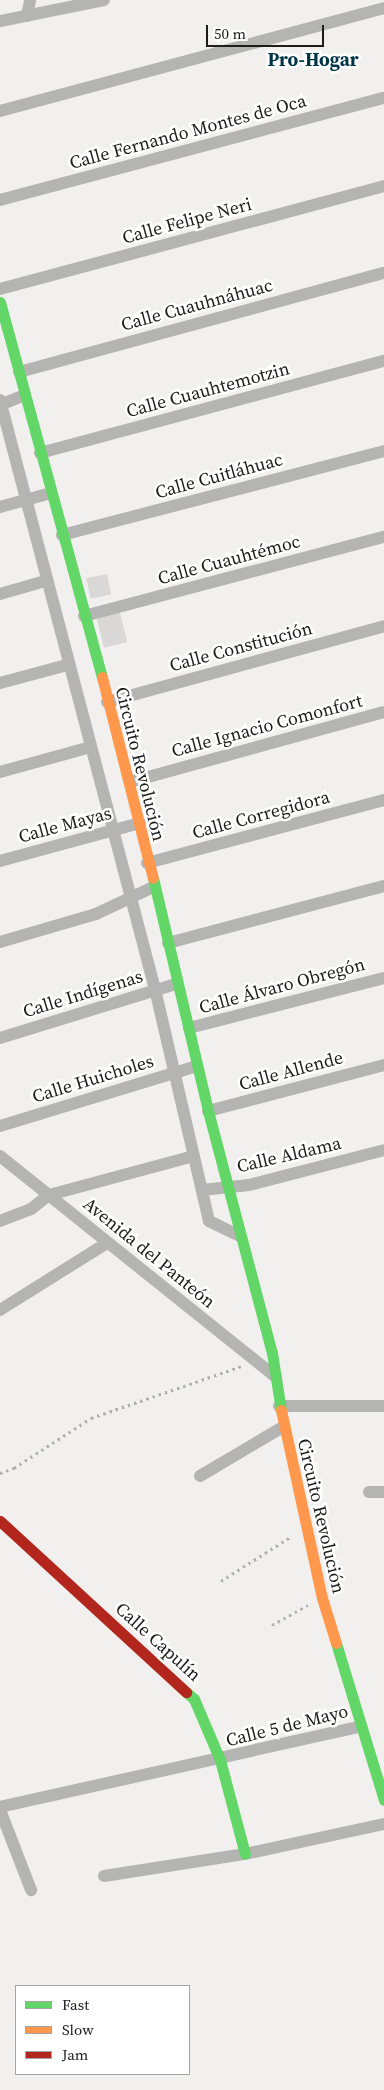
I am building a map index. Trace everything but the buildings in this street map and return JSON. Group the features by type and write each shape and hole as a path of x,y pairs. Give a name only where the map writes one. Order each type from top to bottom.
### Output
{"street":[{"path":"27,16 30,0"},
{"path":"0,21 104,0"},
{"path":"0,111 384,8"},
{"name":"Calle Fernando Montes de Oca","path":"0,200 384,98"},
{"name":"Calle Felipe Neri","path":"0,289 384,186"},
{"name":"Calle Cuauhnáhuac","path":"18,372 384,273"},
{"name":"Circuito Revolución","path":"0,302 130,782 147,864 168,943 176,984 189,1028 208,1111 276,1377 283,1427 322,1598 384,1800"},
{"name":"Calle Cuauhtemotzin","path":"40,453 384,360"},
{"path":"25,395 0,403 45,581 113,830 129,898 156,989 209,1222 240,1236"},
{"name":"Calle Cuitláhuac","path":"62,535 384,451"},
{"path":"0,507 51,493"},
{"name":"Calle Cuauhtémoc","path":"84,616 384,537"},
{"path":"0,594 45,581"},
{"name":"Calle Constitución","path":"107,702 384,626"},
{"path":"0,683 67,665"},
{"name":"Calle Ignacio Comonfort","path":"130,782 384,712"},
{"path":"0,772 91,747"},
{"name":"Calle Corregidora","path":"147,864 384,800"},
{"name":"Calle Mayas","path":"0,861 140,823"},
{"path":"0,942 96,914 153,886"},
{"path":"168,943 384,886"},
{"name":"Calle Álvaro Obregón","path":"189,1028 384,978"},
{"name":"Calle Indígenas","path":"0,1038 176,984"},
{"name":"Calle Allende","path":"208,1111 384,1065"},
{"name":"Calle Huicholes","path":"0,1126 197,1066"},
{"name":"Calle Aldama","path":"202,1190 249,1185 384,1150"},
{"name":"Avenida del Panteón","path":"0,1156 254,1362 276,1377"},
{"path":"0,1221 31,1209 49,1195 194,1156"},
{"path":"0,1310 107,1243"},
{"path":"279,1406 384,1406"},
{"path":"200,1476 283,1427"},
{"path":"369,1492 384,1492"},
{"name":"Calle Capulín","path":"0,1521 194,1698 220,1760 245,1854"},
{"name":"Calle 5 de Mayo","path":"0,1808 220,1760 361,1726"},
{"path":"0,1808 31,1890"},
{"path":"104,1876 245,1854 384,1824"}],"path":[{"path":"0,1473 14,1468 91,1418 254,1362"},
{"path":"221,1581 306,1528"},
{"path":"272,1625 322,1598"}],"traffic: fast":[{"path":"0,302 102,677"},
{"path":"153,878 208,1111 272,1353 281,1410"},
{"path":"336,1643 384,1800"},
{"path":"186,1692 194,1699 220,1760 245,1854"}],"traffic: slow":[{"path":"102,677 153,878"},
{"path":"281,1410 322,1598 336,1643"}],"traffic: jam":[{"path":"0,1521 186,1692"}],"district":[{"name":"Pro-Hogar","path":"313,60"}]}
